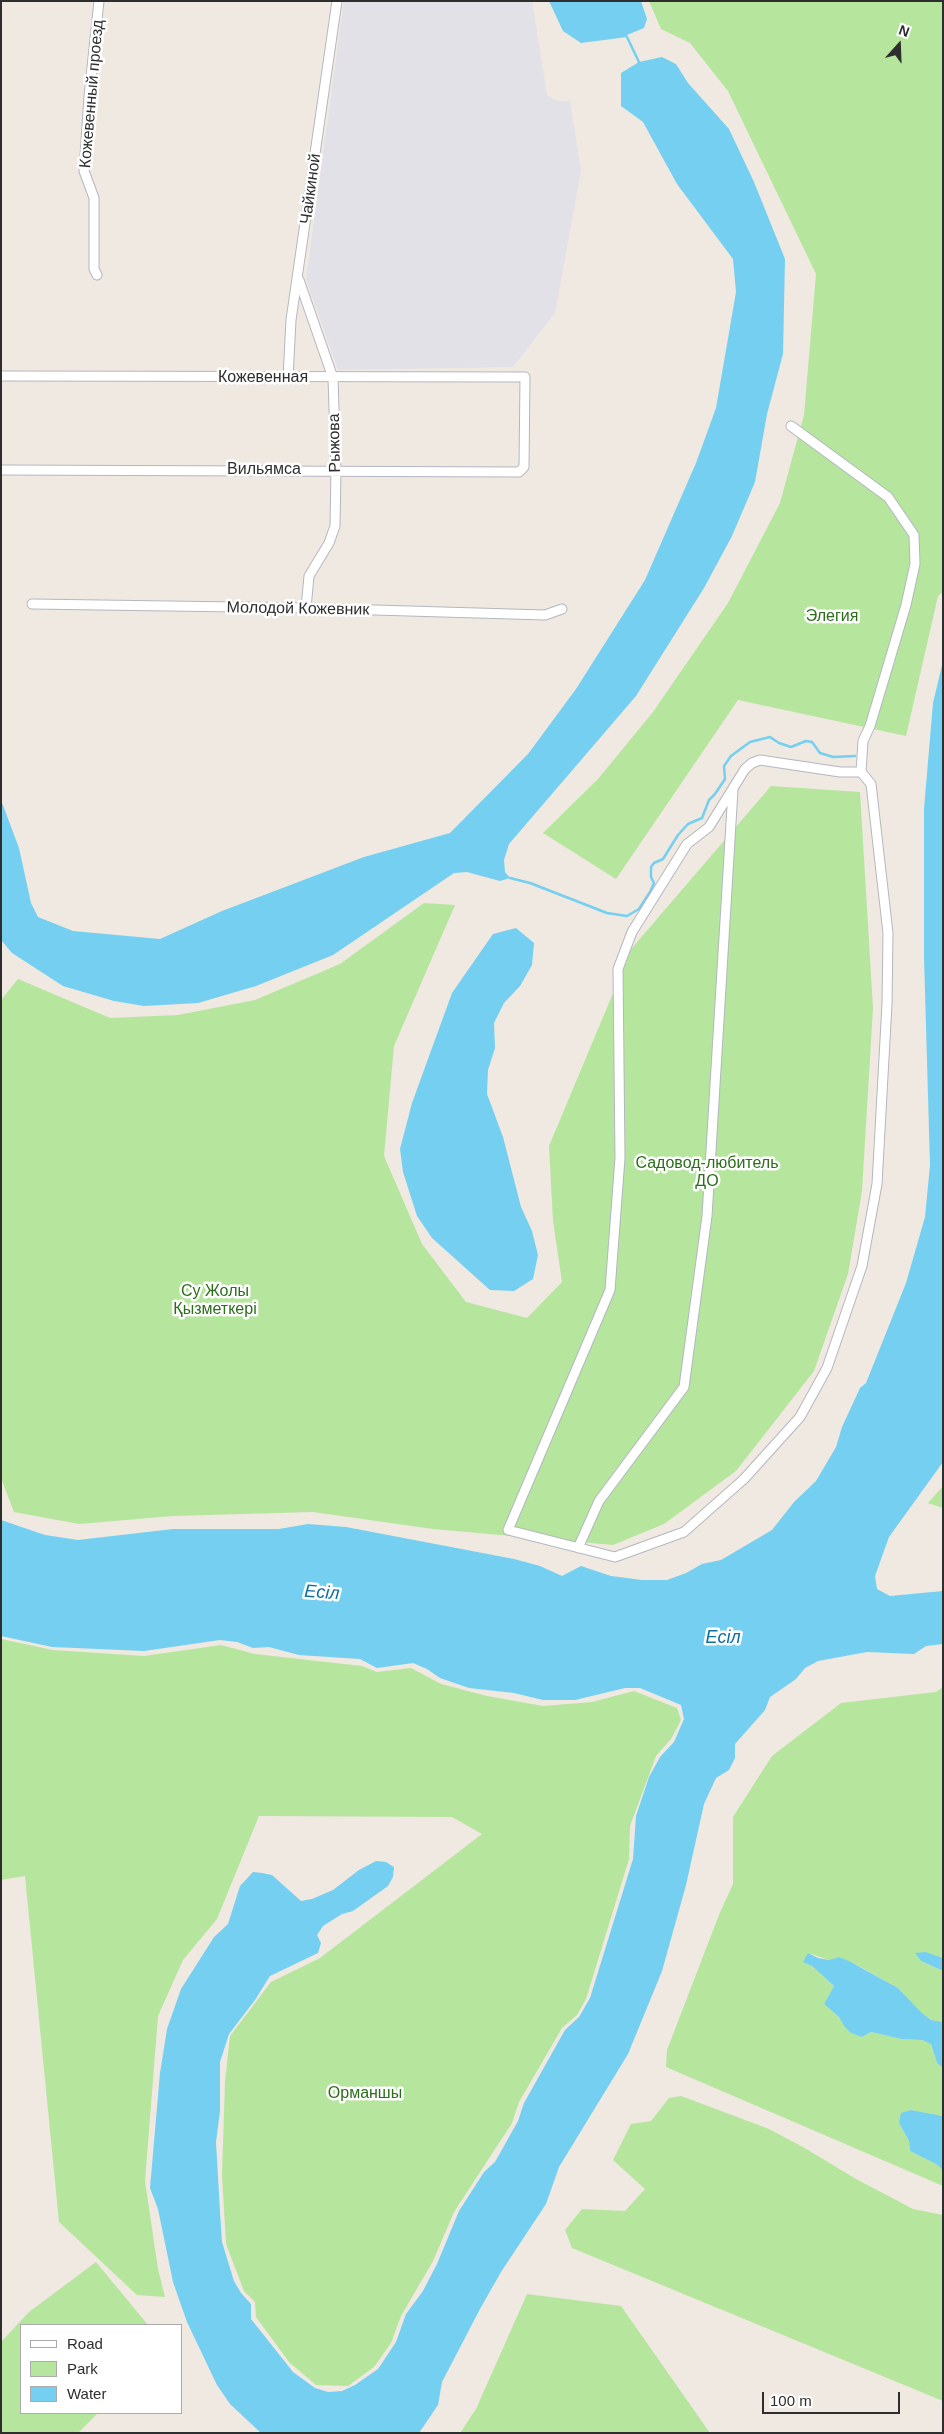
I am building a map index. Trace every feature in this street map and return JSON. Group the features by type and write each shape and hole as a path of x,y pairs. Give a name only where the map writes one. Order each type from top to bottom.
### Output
{"street":[{"name":"Кожевенный проезд","path":"96,275 94,269 94,198 84,171 89,96 100,1"},
{"name":"Чайкиной","path":"288,378 291,320 337,1"},
{"name":"Рыжова","path":"298,277 333,378 336,470 335,526 330,543 309,576 306,608"},
{"name":"Кожевенная","path":"1,376 288,378 525,376 524,466"},
{"path":"791,426 888,497 914,534 915,564 870,726 863,741 861,772 871,784 888,933 887,1004 877,1184 862,1266 827,1368 800,1417 744,1480 684,1532 615,1557 508,1530 610,1290 620,1158 618,969 632,932 687,844 709,827 734,790 745,769 752,763 760,760 840,772 861,772"},
{"name":"Вильямса","path":"1,470 516,472 521,471 524,466"},
{"name":"Молодой Кожевник","path":"32,604 306,608 545,615 562,609"},
{"path":"578,1548 598,1502 684,1387 707,1216 734,790"}],"shaded area":[{"path":"344,1 532,1 547,95 556,101 570,101 581,171 555,313 513,367 338,370 306,279"}],"green space":[{"name":"Элегия","path":"649,1 943,1 943,592 938,596 906,736 738,700 616,879 543,833 598,779 653,712 728,603 780,503 804,415 816,274 728,91 690,43 661,29"},
{"path":"771,786 860,792 873,1008 862,1191 848,1274 814,1371 736,1471 664,1524 613,1545 433,1529 313,1512 173,1516 79,1524 14,1512 1,1478 1,1000 18,979 110,1018 178,1015 255,1000 340,964 424,903 455,905 394,1046 384,1156 422,1244 466,1302 527,1318 562,1282 553,1221 549,1146 632,948"},
{"path":"943,1486 943,1508 928,1503"},
{"name":"Орманшы","path":"1,1639 53,1650 144,1656 221,1645 255,1654 362,1666 377,1672 411,1668 441,1684 487,1696 543,1706 592,1702 634,1691 677,1708 681,1720 671,1739 656,1756 630,1826 629,1859 586,1999 577,2015 562,2028 519,2102 512,2123 454,2212 433,2261 401,2316 391,2343 374,2367 348,2386 316,2385 289,2362 256,2317 255,2302 244,2291 226,2244 222,2175 225,2082 230,2036 271,1982 320,1958 482,1834 452,1817 259,1816 217,1919 183,1960 158,2016 145,2181 158,2269 165,2297 137,2295 59,2222 25,1876 1,1880"},
{"path":"943,1687 943,1958 926,1952 921,1961 943,1971 943,2022 931,2020 898,1988 859,1966 839,1957 829,1960 808,1953 812,1966 834,1986 824,2004 839,2017 844,2026 862,2037 871,2032 901,2039 922,2040 931,2044 937,2063 943,2068 943,2116 911,2110 899,2123 909,2141 910,2151 936,2164 943,2170 943,2186 666,2067 667,2050 719,1915 733,1884 733,1817 772,1756 841,1703 936,1692"},
{"path":"681,2096 769,2129 913,2209 943,2215 943,2401 572,2248 565,2230 582,2209 625,2211 645,2189 613,2160 631,2124 651,2121 669,2098"},
{"path":"96,2262 147,2324 20,2324 20,2414 97,2414 78,2433 1,2433 1,2342 29,2312"},
{"path":"527,2294 621,2306 710,2433 460,2433 476,2409"}],"water":[{"path":"549,1 641,1 647,19 644,28 627,35 627,37 581,43 563,31"},
{"path":"662,57 676,64 688,83 729,129 754,182 785,259 783,354 767,414 755,482 732,536 704,588 636,696 509,844 504,860 505,872 510,878 500,881 467,872 454,873 333,955 256,986 198,1003 144,1006 114,1001 63,986 12,953 1,940 1,800 19,848 31,903 38,917 73,931 160,939 222,911 364,857 450,833 528,754 576,689 645,580 696,463 716,408 736,292 733,259 677,184 643,122 621,106 621,73 639,62"},
{"name":"Есіл","path":"943,661 943,1462 889,1537 875,1576 877,1589 890,1596 943,1591 943,1644 926,1646 914,1654 867,1652 818,1661 805,1668 796,1679 770,1697 765,1710 735,1744 735,1758 729,1770 716,1778 704,1804 686,1885 662,1971 628,2054 559,2167 546,2204 501,2272 480,2309 442,2382 438,2405 419,2433 261,2433 230,2404 217,2385 187,2322 173,2282 158,2209 150,2188 160,2073 167,2029 181,1989 214,1937 228,1924 240,1886 253,1872 272,1875 301,1901 312,1899 333,1890 359,1870 376,1861 386,1862 394,1867 393,1877 388,1886 353,1911 342,1914 323,1926 317,1935 321,1943 318,1953 270,1976 255,2000 229,2034 220,2062 220,2111 216,2142 220,2212 222,2242 234,2281 241,2293 251,2304 251,2319 293,2372 315,2388 328,2392 342,2391 355,2385 378,2369 396,2342 406,2314 423,2291 437,2264 459,2211 484,2172 495,2162 518,2121 524,2103 565,2030 579,2017 590,1998 633,1859 636,1816 649,1777 660,1757 674,1742 684,1719 681,1705 640,1688 625,1688 575,1700 543,1700 514,1693 469,1688 440,1678 427,1669 413,1663 377,1668 360,1659 299,1655 269,1647 253,1648 237,1642 220,1640 144,1651 52,1647 1,1636 1,1520 45,1535 78,1540 173,1529 279,1529 308,1524 346,1527 514,1559 540,1566 562,1576 581,1566 611,1576 642,1580 667,1580 686,1573 702,1564 721,1560 772,1530 794,1502 816,1481 836,1447 842,1427 860,1388 866,1383 906,1283 925,1217 930,1165 924,957 924,809 933,703"},
{"path":"516,928 534,943 532,965 520,986 504,1003 494,1023 495,1048 488,1070 487,1094 503,1137 521,1207 532,1231 538,1255 533,1279 514,1291 490,1290 432,1238 417,1216 403,1172 400,1149 412,1103 452,993 493,934"},
{"path":"926,1952 943,1958 943,1971 921,1961 915,1953"},
{"path":"808,1953 818,1958 829,1960 839,1957 849,1961 898,1988 931,2020 943,2022 943,2068 937,2063 931,2044 922,2040 901,2039 871,2032 862,2037 851,2033 839,2017 824,2004 834,1986 812,1966 803,1962"},
{"path":"911,2110 943,2116 943,2170 936,2164 910,2151 909,2141 899,2123 901,2113"}],"waterway":[{"path":"627,37 639,62"},
{"path":"510,878 530,883 607,913 627,916 639,909 650,892 654,883 651,877 651,867 654,863 663,859 678,835 688,824 702,818 709,800 725,779 724,766 731,756 750,742 770,737 779,743 791,747 806,741 812,742 820,753 833,757 855,756"}],"park label":[{"name":"Садовод-любитель ДО","path":"707,1173"},
{"name":"Су Жолы Қызметкері","path":"215,1301"}]}
